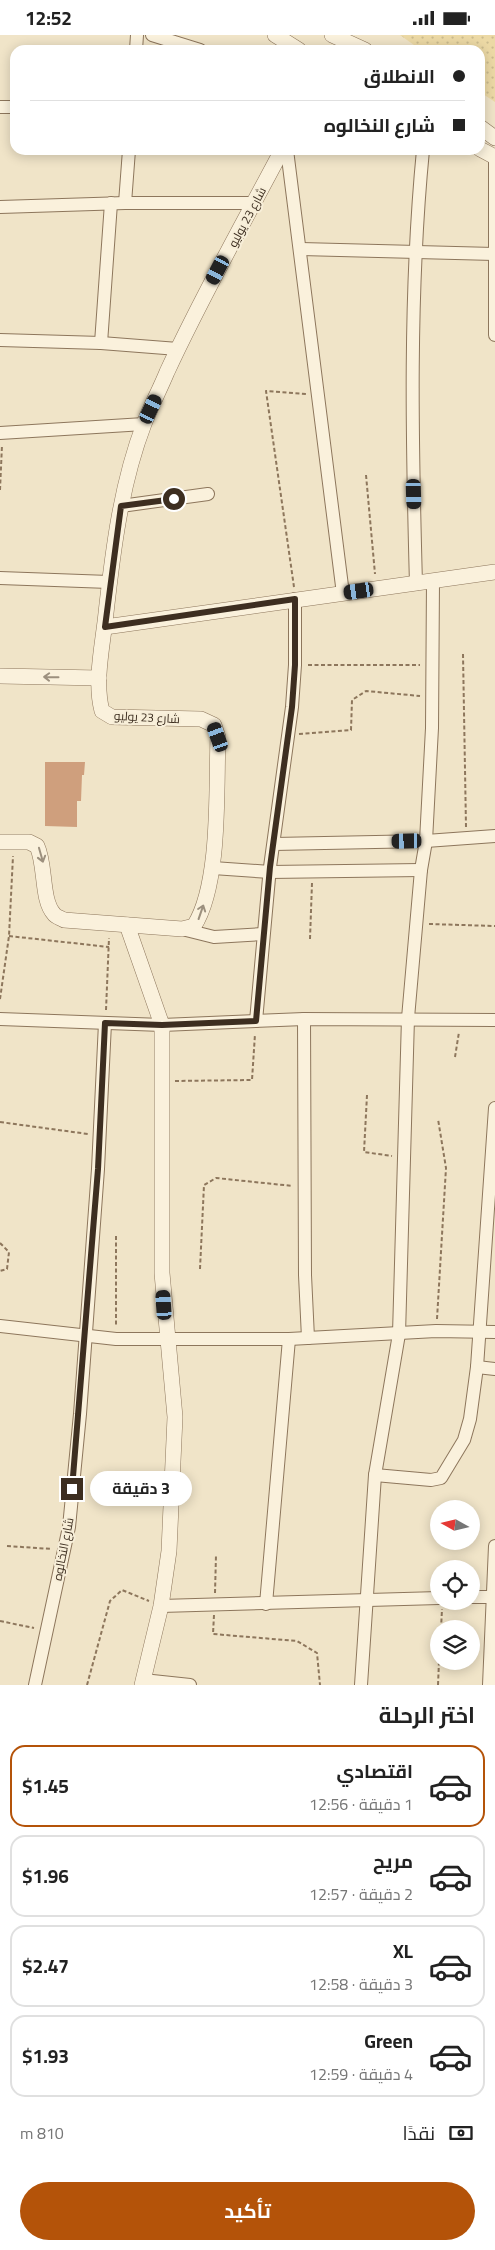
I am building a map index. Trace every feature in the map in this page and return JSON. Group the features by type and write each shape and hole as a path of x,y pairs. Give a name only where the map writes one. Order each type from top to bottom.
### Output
{"street":[{"path":"152,35 184,45"},
{"path":"275,35 291,45"},
{"path":"332,35 358,43"},
{"path":"125,203 129,155"},
{"name":"شارع 23 يوليو","path":"182,929 194,926 200,917 213,868 218,737 214,725 201,719 112,717 102,711 98,699 99,678 109,582 121,506 144,424 209,287 279,155"},
{"path":"288,155 301,249 342,594"},
{"path":"416,583 413,476 414,251 423,155"},
{"path":"495,157 495,335"},
{"path":"0,207 111,203 254,203"},
{"path":"101,343 111,203"},
{"path":"301,249 494,254"},
{"path":"0,340 101,343 178,349"},
{"path":"2,433 144,424"},
{"path":"121,506 208,494"},
{"path":"105,627 495,572"},
{"path":"0,578 109,582"},
{"path":"361,1685 375,1475 398,1333 408,1018 421,870 426,841 433,665 433,581"},
{"path":"256,1021 270,872 289,735 295,665 295,599"},
{"path":"0,676 99,678"},
{"path":"274,844 426,841 495,836"},
{"path":"7,842 29,842 38,846 42,856 48,905 54,916 64,920 182,929 214,937 263,934"},
{"path":"213,868 270,872 421,870"},
{"path":"127,925 162,1025 162,1247 175,1442 170,1551 161,1606 143,1682 190,1685"},
{"path":"0,1019 162,1025 304,1019 408,1018 495,1020"},
{"path":"304,1019 305,1275 308,1339"},
{"name":"شارع النخالوه","path":"36,1685 69,1527 98,1169 98,1135 105,1023"},
{"path":"375,1475 431,1480 442,1478 467,1434 477,1367 495,1108"},
{"path":"0,1326 116,1339 308,1339 436,1331 495,1332"},
{"path":"266,1604 289,1339"},
{"path":"477,1367 495,1369"},
{"path":"489,1685 495,1546"},
{"path":"480,1597 494,1597"},
{"path":"161,1606 430,1598"}],"path":[{"path":"295,599 266,391 318,394"},
{"path":"0,490 2,433"},
{"path":"366,475 376,589"},
{"path":"463,654 466,838"},
{"path":"295,665 433,665"},
{"path":"289,735 351,729 352,700 366,691 432,697"},
{"path":"0,999 10,936 7,842"},
{"path":"310,939 312,872"},
{"path":"105,1023 110,924"},
{"path":"416,924 495,926"},
{"path":"10,936 109,947"},
{"path":"455,1057 460,1020"},
{"path":"163,1081 252,1080 256,1021"},
{"path":"367,1095 364,1152 404,1157"},
{"path":"436,1331 446,1168 438,1119"},
{"path":"0,1122 98,1135"},
{"path":"200,1269 204,1185 216,1178 306,1188"},
{"path":"116,1236 116,1339"},
{"path":"0,1243 9,1252 7,1269 0,1271"},
{"path":"7,1546 64,1550"},
{"path":"87,1685 110,1601 122,1590 161,1606"},
{"path":"0,1621 46,1630"},
{"path":"272,1640 297,1641 317,1653 320,1685"},
{"path":"438,1685 439,1670"}],"sand":[{"path":"400,35 495,35 495,102 485,95 485,45 414,45"}],"building":[{"path":"45,762 85,762 84,775 82,775 81,801 77,801 77,827 45,826"}],"route":[{"path":"72,1489 80,1414 84,1336 98,1169 98,1135 105,1023 162,1025 256,1021 270,867 292,707 295,665 295,599 105,627 109,582 121,506 174,499"}]}
